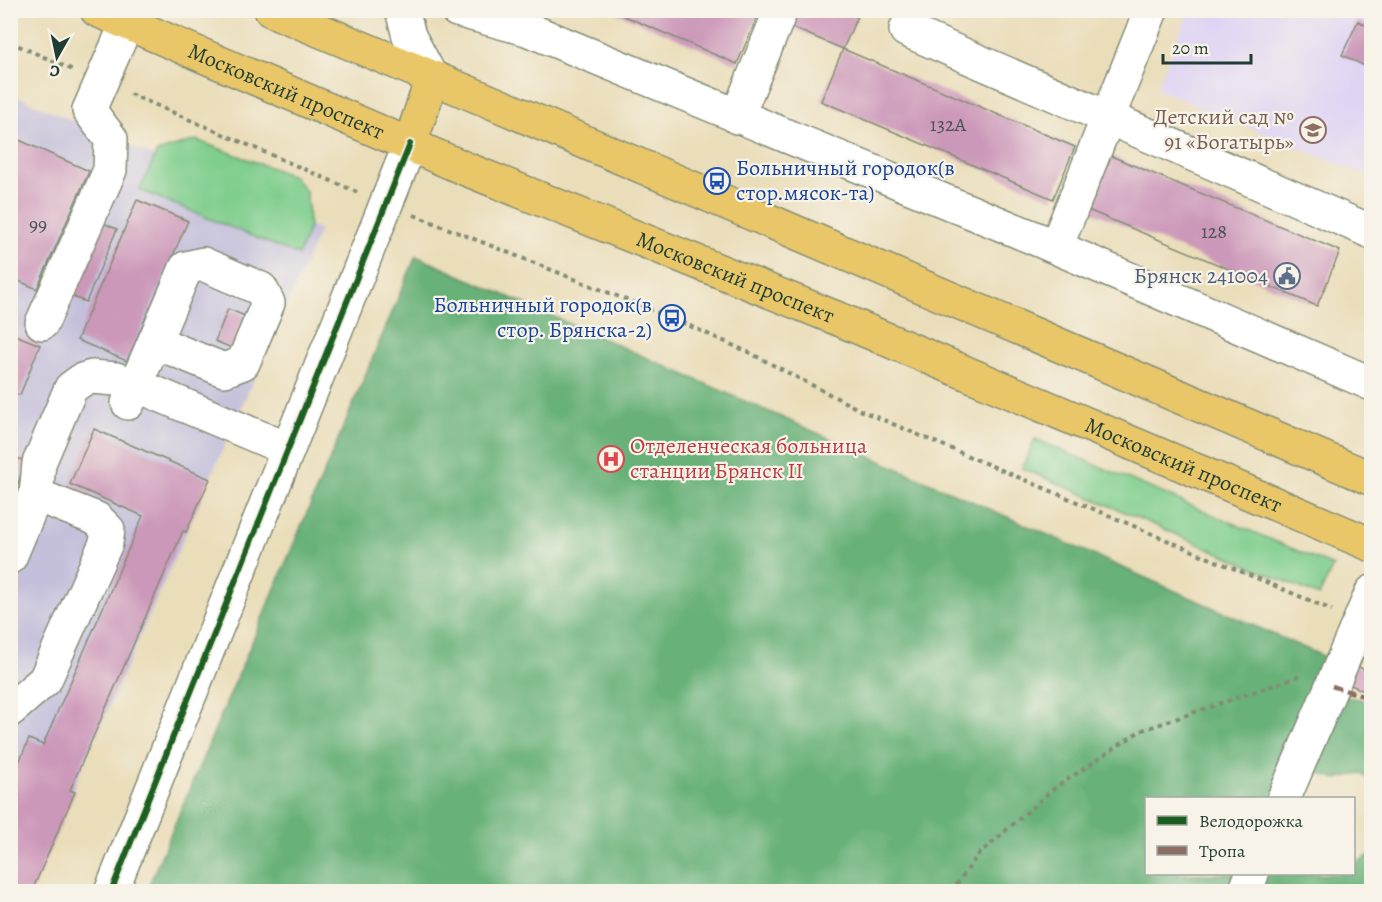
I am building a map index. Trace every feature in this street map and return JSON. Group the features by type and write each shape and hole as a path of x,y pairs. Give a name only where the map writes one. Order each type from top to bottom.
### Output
{"main road":[{"name":"Московский проспект","path":"97,10 410,144 841,320 1371,544"},
{"path":"272,10 1371,479"},
{"path":"410,144 432,78"}],"street":[{"path":"402,10 409,36 432,78"},
{"path":"457,10 527,29 737,117 1368,373"},
{"path":"737,117 781,10"},
{"path":"914,10 906,30 1371,232"},
{"path":"1056,247 1151,10"},
{"path":"42,323 110,170 111,139 89,110 127,23"},
{"path":"111,891 410,144"},
{"path":"132,394 155,342"},
{"path":"10,557 36,495 55,472 85,399 98,393 132,394 283,458"},
{"path":"10,710 45,680 106,543 108,530 97,519 36,495"},
{"path":"1284,797 1371,592"},
{"path":"1245,891 1251,875"}],"path":[{"path":"10,42 75,70"},
{"path":"129,93 387,205 672,318 748,352 862,411 1360,622"},
{"path":"951,891 978,855 1052,790 1140,731 1319,669 1340,669"}],"shaded area":[{"name":"Детский сад № 91 «Богатырь»","path":"1189,11 1371,11 1371,171 1369,177 1156,89"},
{"path":"10,93 320,230 27,892 10,891"}],"green space":[{"path":"196,140 293,176 306,191 308,207 309,228 298,255 140,190 157,152"},
{"name":"Отделенческая больница станции Брянск II","path":"416,256 1334,661 1275,797 1145,797 1145,875 1243,875 1235,891 146,892"},
{"path":"1035,439 1333,566 1319,596 1022,468"},
{"path":"1340,696 1365,700 1371,697 1371,780 1360,773 1337,779 1308,770"},
{"path":"1371,854 1371,891 1256,892 1264,875 1355,875 1355,864"}],"building":[{"path":"610,10 753,10 759,13 737,64"},
{"path":"792,10 860,10 843,49 786,25"},
{"path":"1358,21 1371,28 1371,69 1342,55"},
{"path":"843,49 1075,147 1053,199 821,101"},
{"path":"10,136 89,171 37,289 10,277"},
{"path":"1111,156 1340,251 1317,306 1088,210"},
{"path":"137,200 188,221 127,361 77,340"},
{"path":"103,223 117,229 86,302 71,296"},
{"path":"228,309 245,316 232,348 215,341"},
{"path":"10,333 40,345 20,395 10,391"},
{"path":"94,429 210,479 186,532 183,531 70,790 75,792 32,891 10,891 10,763 13,757 20,760 29,739 43,745 143,516 70,484"},
{"path":"10,456 26,461 17,486 10,483"},
{"path":"1349,662 1371,673 1364,691 1340,680"}],"marked path":[{"path":"1332,686 1372,699"}],"cycle path":[{"path":"111,892 410,144"}],"place":[{"name":"Детский сад № 91 «Богатырь»","path":"1313,130"},
{"name":"Больничный городок(в стор.мясок-та)","path":"717,181"},
{"name":"Брянск 241004","path":"1287,276"},
{"name":"Больничный городок(в стор. Брянска-2)","path":"672,318"},
{"name":"Отделенческая больница станции Брянск II","path":"611,459"}]}
